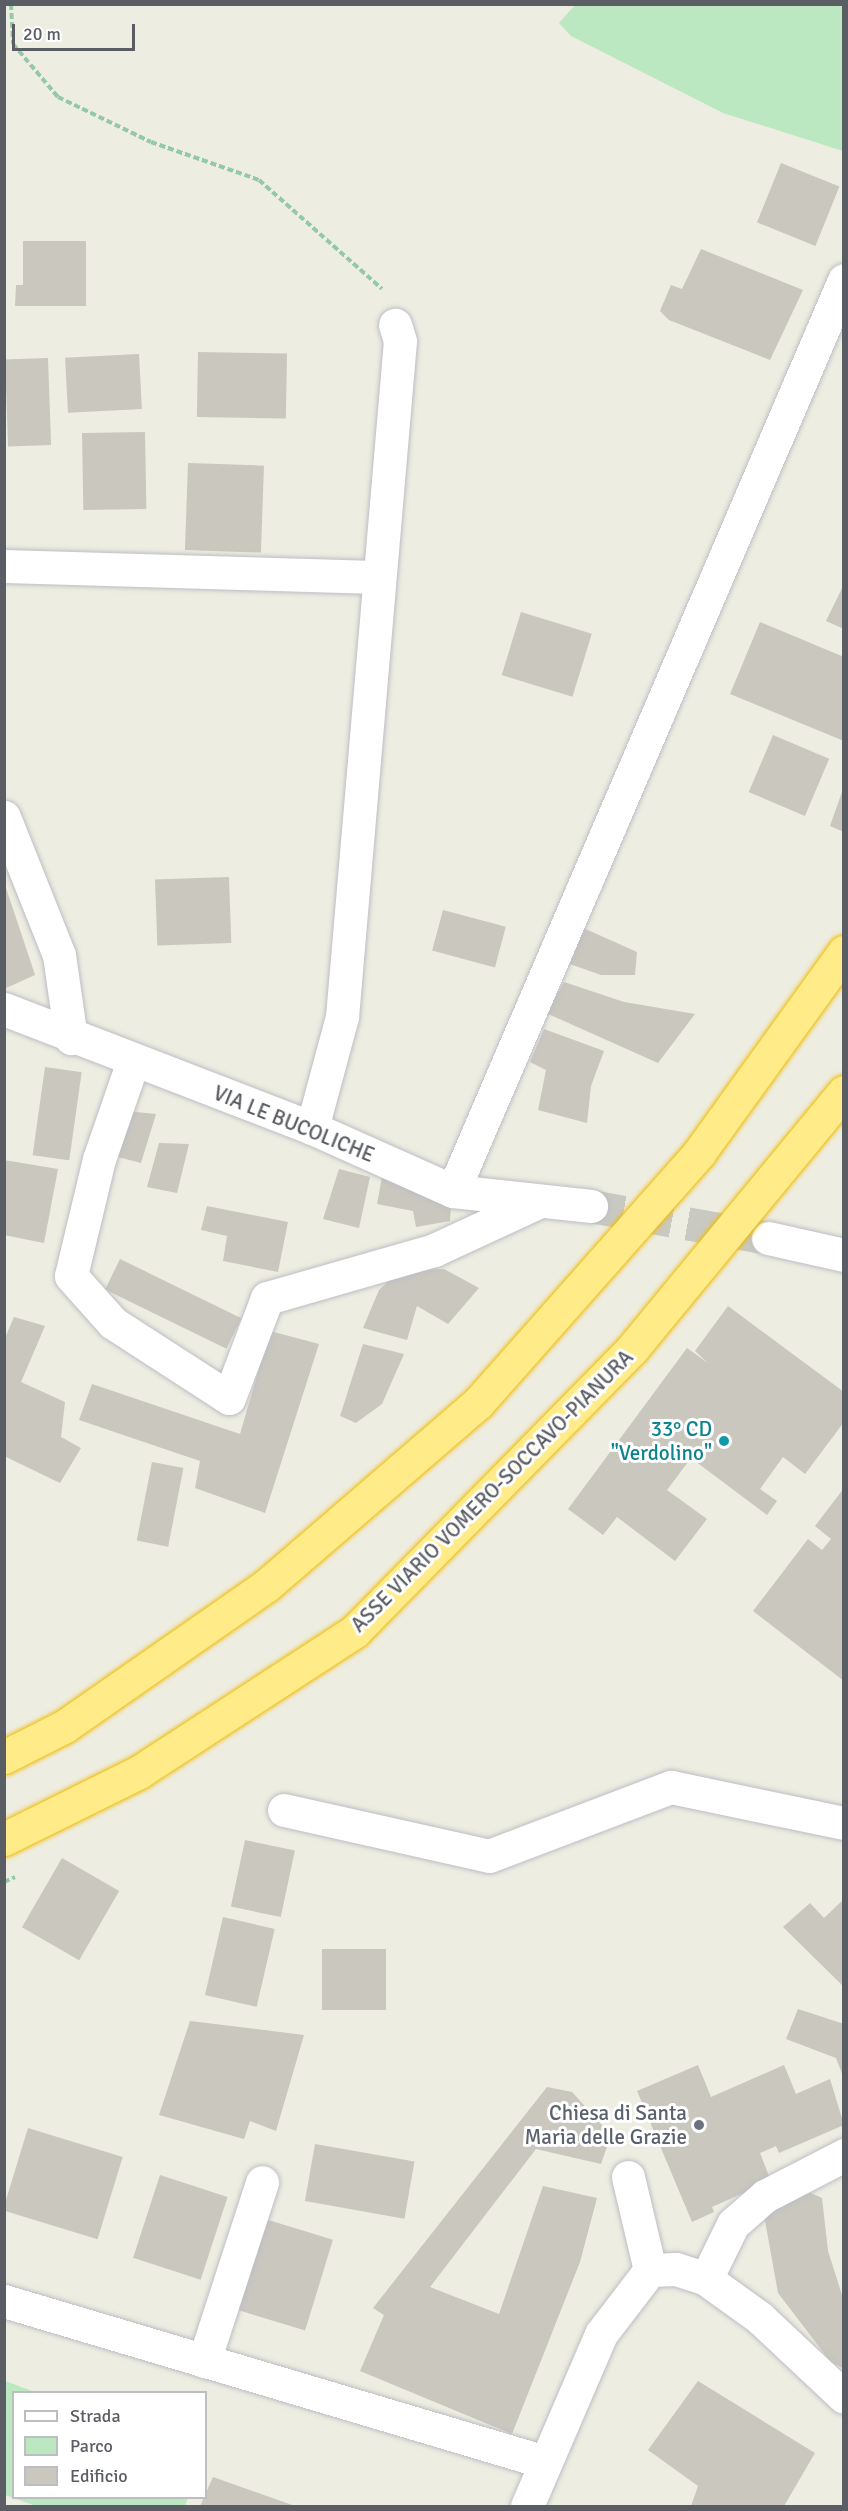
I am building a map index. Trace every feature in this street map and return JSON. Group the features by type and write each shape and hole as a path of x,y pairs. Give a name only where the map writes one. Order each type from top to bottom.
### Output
{"highway":[{"path":"4,1757 65,1726 267,1585 478,1403 699,1153 843,952"},
{"name":"ASSE VIARIO VOMERO-SOCCAVO-PIANURA","path":"4,1839 139,1772 355,1631 632,1349 843,1092"}],"street":[{"path":"453,1191 843,280"},
{"path":"312,1128 342,1017 377,577 400,341 394,325"},
{"path":"4,566 377,577"},
{"path":"4,817 58,956 71,1038"},
{"name":"VIA LE BUCOLICHE","path":"4,1009 71,1038 312,1128 453,1191 591,1206"},
{"path":"133,1061 99,1159 71,1276 113,1323 229,1398 267,1298 434,1250 540,1201"},
{"path":"768,1239 843,1256"},
{"path":"284,1810 489,1856 671,1787 843,1824"},
{"path":"706,2279 733,2224 765,2196 843,2155"},
{"path":"628,2176 650,2270"},
{"path":"204,2361 262,2182"},
{"path":"650,2270 676,2269 706,2279 760,2318 843,2397"},
{"path":"527,2506 601,2334 650,2270"},
{"path":"4,2301 545,2462"}],"path":[{"path":"11,4 13,44 58,97 151,142 259,180 383,289 394,325"}],"green space":[{"path":"575,5 843,5 843,151 723,113 571,36 559,23"},
{"path":"5,2381 32,2391 12,2391 12,2497 5,2495"},
{"path":"16,2499 188,2499 185,2506 36,2506"}],"building":[{"path":"781,163 839,187 815,246 757,222"},
{"path":"23,241 86,241 86,306 15,306 16,285 23,285"},
{"path":"701,249 803,290 770,360 669,320 660,311 671,285 682,289"},
{"path":"198,352 287,354 286,419 197,417"},
{"path":"139,354 142,409 68,413 65,358"},
{"path":"48,358 51,445 8,446 5,360"},
{"path":"145,432 146,509 83,510 82,433"},
{"path":"188,463 264,466 261,553 185,550"},
{"path":"844,584 844,629 826,621"},
{"path":"521,612 592,634 572,697 502,675"},
{"path":"760,622 844,657 844,741 730,694"},
{"path":"773,735 829,759 805,816 749,792"},
{"path":"844,789 844,832 830,826"},
{"path":"229,877 231,943 157,946 155,880"},
{"path":"4,882 35,975 4,989"},
{"path":"443,910 506,927 495,967 432,951"},
{"path":"581,927 637,952 635,975 601,975 570,964"},
{"path":"564,982 624,1002 695,1014 658,1063 546,1013"},
{"path":"544,1029 604,1051 591,1086 587,1123 538,1110 546,1070 530,1062"},
{"path":"45,1067 82,1072 69,1160 33,1155"},
{"path":"126,1111 156,1114 141,1163 114,1156"},
{"path":"159,1143 189,1144 177,1193 147,1187"},
{"path":"4,1160 58,1169 44,1243 4,1235"},
{"path":"339,1169 370,1177 359,1228 323,1219"},
{"path":"382,1177 451,1206 450,1221 416,1227 413,1211 377,1204"},
{"path":"207,1206 288,1222 278,1272 223,1261 227,1236 201,1230"},
{"path":"120,1259 241,1318 226,1349 105,1290"},
{"path":"444,1269 479,1288 448,1324 417,1306 407,1340 363,1328 379,1290 399,1271"},
{"name":"33° CD \"Verdolino\"","path":"728,1306 844,1392 844,1422 805,1474 783,1457 760,1489 777,1501 767,1515 691,1458 667,1490 707,1519 675,1561 617,1517 603,1535 568,1509 687,1348 708,1363 695,1351"},
{"path":"14,1317 45,1326 21,1382 65,1402 61,1437 81,1448 60,1483 4,1456 4,1340"},
{"path":"270,1331 319,1344 265,1513 195,1488 200,1461 79,1420 92,1384 240,1434"},
{"path":"363,1344 404,1354 382,1404 356,1423 340,1416"},
{"path":"152,1462 183,1468 168,1547 137,1541"},
{"path":"844,1488 844,1681 753,1611 808,1539 822,1550 831,1539 815,1526"},
{"path":"245,1840 295,1851 281,1917 231,1907"},
{"path":"62,1858 119,1891 79,1960 22,1927"},
{"path":"844,1899 844,1987 783,1927 810,1903 824,1918"},
{"path":"223,1917 275,1929 257,2007 205,1995"},
{"path":"322,1949 386,1949 386,2010 322,2010"},
{"path":"798,2009 844,2024 844,2079 836,2058 786,2039"},
{"path":"190,2021 304,2035 276,2131 250,2121 244,2139 159,2115"},
{"name":"Chiesa di Santa Maria delle Grazie","path":"698,2065 711,2097 784,2065 796,2094 830,2079 844,2125 779,2153 776,2146 760,2153 771,2181 712,2207 714,2212 692,2222 637,2091"},
{"path":"547,2087 572,2092 611,2135 601,2164 536,2149 430,2287 499,2314 543,2186 597,2198 580,2262 512,2434 360,2371 384,2315 373,2308"},
{"path":"28,2128 123,2157 98,2239 4,2211"},
{"path":"315,2144 414,2162 404,2219 305,2201"},
{"path":"160,2175 228,2197 201,2280 133,2258"},
{"path":"800,2188 822,2198 828,2251 844,2301 844,2369 830,2361 778,2293 764,2215"},
{"path":"265,2219 333,2240 305,2331 237,2310"},
{"path":"698,2381 815,2453 784,2506 691,2506 698,2486 648,2450"},
{"path":"213,2477 295,2506 200,2506 203,2499 207,2499 207,2490"}],"tunnel":[{"path":"591,1206 768,1238"}],"place":[{"name":"33° CD \"Verdolino\"","path":"724,1441"},
{"name":"Chiesa di Santa Maria delle Grazie","path":"699,2125"}]}
